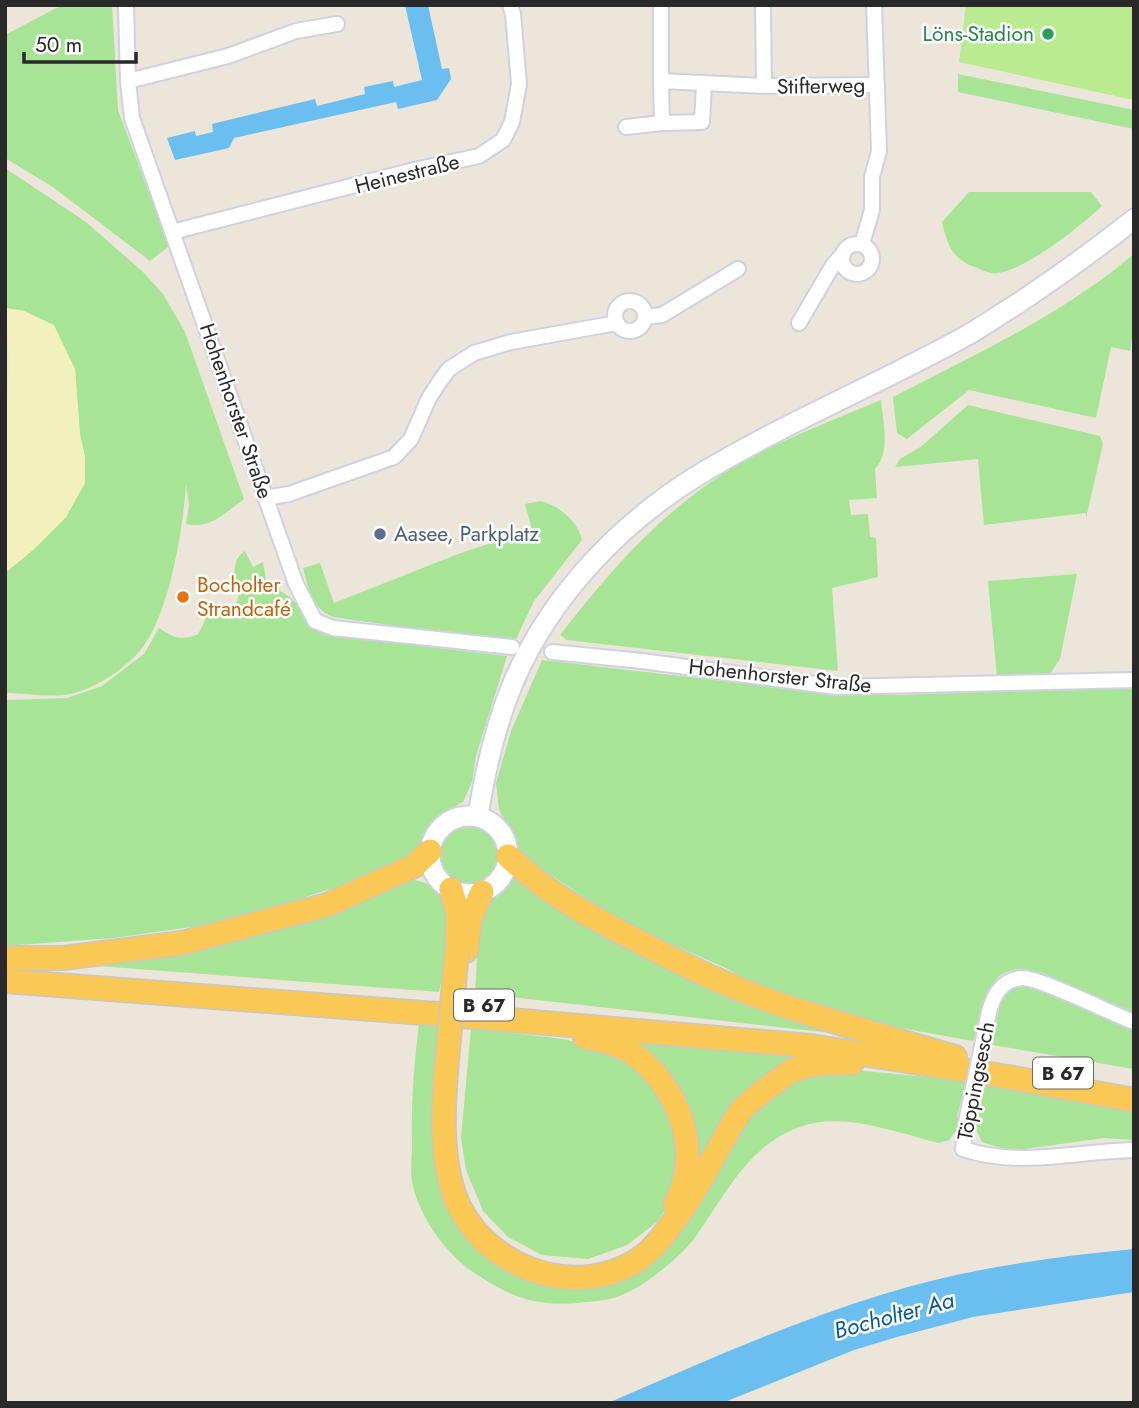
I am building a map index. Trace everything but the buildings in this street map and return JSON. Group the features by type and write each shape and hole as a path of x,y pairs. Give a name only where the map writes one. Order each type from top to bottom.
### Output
{"highway":[{"path":"5,958 63,958 182,943 327,905 414,866 430,851"},
{"name":"B 67","path":"508,856 530,878 583,913 721,982 780,1005 961,1059"},
{"name":"B 67","path":"451,889 458,914 462,950"},
{"name":"B 67","path":"482,892 470,919 462,950 451,1073 443,1118 445,1156 454,1193 467,1223 491,1248 518,1265 548,1276 581,1279 611,1273 638,1259 661,1239 701,1180 740,1113 765,1089 795,1069 833,1063 869,1064 1008,1077"},
{"name":"B 67","path":"5,969 330,990 813,1036 1134,1084"},
{"name":"B 67","path":"5,981 811,1046 1134,1100"},
{"name":"B 67","path":"451,1073 454,1154 462,1184 477,1216 491,1235 542,1263 576,1268 609,1265 643,1245 667,1217 683,1185 687,1165 686,1135 676,1102 658,1079 634,1055 603,1041 476,1017"}],"main road":[{"path":"478,816 485,771 513,683 534,642 558,605 583,571 615,539 658,502 712,467 966,337 1078,264 1134,219"},
{"path":"478,816 497,827 507,845 508,856 500,878 492,886 482,892 461,893 451,889 435,873 430,851 433,838 441,827 452,819 478,816"}],"street":[{"name":"Hohenhorster Straße","path":"126,5 132,118 296,584 315,621 333,628 512,647"},
{"name":"Heinestraße","path":"173,232 479,156 503,140 512,122 519,84 510,5"},
{"path":"661,5 662,123"},
{"name":"Stifterweg","path":"763,5 764,86"},
{"path":"862,244 872,210 872,177 880,151 874,5"},
{"path":"128,80 229,56 296,31 337,24"},
{"name":"Stifterweg","path":"661,81 764,86 877,85"},
{"path":"626,127 702,122 704,84"},
{"path":"799,323 833,265 852,244 862,244 872,255 871,265 863,272 849,271 843,264 843,254"},
{"path":"646,317 662,316 738,269"},
{"path":"631,300 640,304 646,317 642,326 634,331 624,330 617,323 615,312 626,301 631,300"},
{"path":"265,498 289,494 394,457 411,439 429,398 449,369 474,353 511,342 617,323"},
{"name":"Hohenhorster Straße","path":"552,652 836,687 1134,680"},
{"name":"Töppingsesch","path":"1134,1022 1041,982 1022,978 1002,986 995,995 989,1012 963,1149 981,1155 1031,1159 1104,1150 1134,1150"}],"green space":[{"path":"62,5 112,5 118,110 169,246 150,261 53,187 5,158 5,35"},
{"name":"Löns-Stadion","path":"966,5 1134,5 1134,100 959,62"},
{"path":"958,74 1134,110 1134,129 958,92"},
{"path":"5,168 86,222 143,272 163,294 185,332 244,499 210,522 186,524 189,505 186,484 174,567 154,629 138,653 112,675 91,687 62,695 5,693 5,573 66,517 85,483 85,457 80,435 75,369 24,311 5,308"},
{"path":"969,192 1091,192 1102,206 1033,259 1003,272 991,273 961,260 952,250 944,230 942,222"},
{"path":"1134,254 1134,327 1130,351 1111,347 1096,418 969,390 907,439 897,433 893,397 1048,315"},
{"path":"881,400 884,445 880,462 875,469 877,498 849,500 851,515 868,514 870,537 876,538 878,577 832,588 838,671 567,640 560,635 636,546 679,506 702,489 763,451"},
{"path":"968,405 1100,436 1103,444 1086,518 1086,513 984,525 978,459 895,467 900,459 922,446"},
{"path":"541,501 567,515 582,540 534,601 516,639 333,617 320,609 309,590 303,568 320,563 334,603 458,554 532,529 525,504"},
{"path":"245,551 253,567 263,562 268,590 274,587 290,597 325,635 507,656 476,756 472,782 463,802 442,813 416,855 349,883 278,906 192,927 113,938 5,946 5,700 67,698 102,686 144,654 159,628 178,637 198,634 207,616 213,611 226,605 235,609 242,582 234,580 235,567"},
{"path":"1077,574 1060,659 1048,677 997,678 988,581"},
{"path":"542,660 792,689 899,695 1134,687 1134,1015 1042,973 1014,970 1002,974 992,985 973,1041 906,1029 836,1012 747,980 644,932 602,909 522,853 499,810 496,783 511,731"},
{"path":"470,824 487,829 495,837 500,854 495,871 487,879 470,884 453,879 445,871 440,854 445,837 453,829"},
{"path":"514,874 831,1028 832,1033 475,993 480,911"},
{"path":"414,880 431,886 442,896 447,909 448,943 439,992 72,964 322,915"},
{"path":"1033,984 1134,1028 1134,1069 993,1045 1000,1001 1013,987"},
{"path":"419,1023 438,1024 434,1075 436,1121 484,1254 621,1275 733,1132 772,1089 835,1068 966,1081 957,1117 960,1119 949,1140 939,1143 852,1122 834,1121 800,1127 781,1136 751,1160 738,1174 693,1240 667,1266 645,1282 623,1295 606,1300 553,1304 514,1295 473,1272 443,1244 420,1207 411,1168 413,1084"},
{"path":"471,1028 563,1039 608,1050 641,1068 676,1124 680,1166 674,1197 657,1222 627,1245 588,1259 542,1255 508,1237 483,1211 466,1170 461,1138"},
{"path":"603,1032 791,1048 805,1061 699,1168 687,1119"},
{"path":"985,1086 1134,1110 1134,1140 1104,1138 1010,1151 982,1142 975,1127"}],"sand":[{"path":"5,308 24,311 54,325 75,369 80,435 85,457 85,483 66,517 5,573 5,440 9,360"}],"water":[{"path":"405,5 428,5 442,69 449,68 451,79 437,100 398,109 396,102 234,138 229,148 175,160 167,138 195,131 196,136 213,132 212,124 315,99 317,106 365,94 364,87 393,81 394,87 422,80"},
{"name":"Bocholter Aa","path":"1134,1249 1134,1292 973,1317 897,1337 854,1350 722,1403 608,1403 779,1331 914,1285 1008,1265"}],"place":[{"name":"Löns-Stadion","path":"1048,34"},
{"name":"Aasee, Parkplatz","path":"380,534"},
{"name":"Bocholter Strandcafé","path":"183,597"}]}
